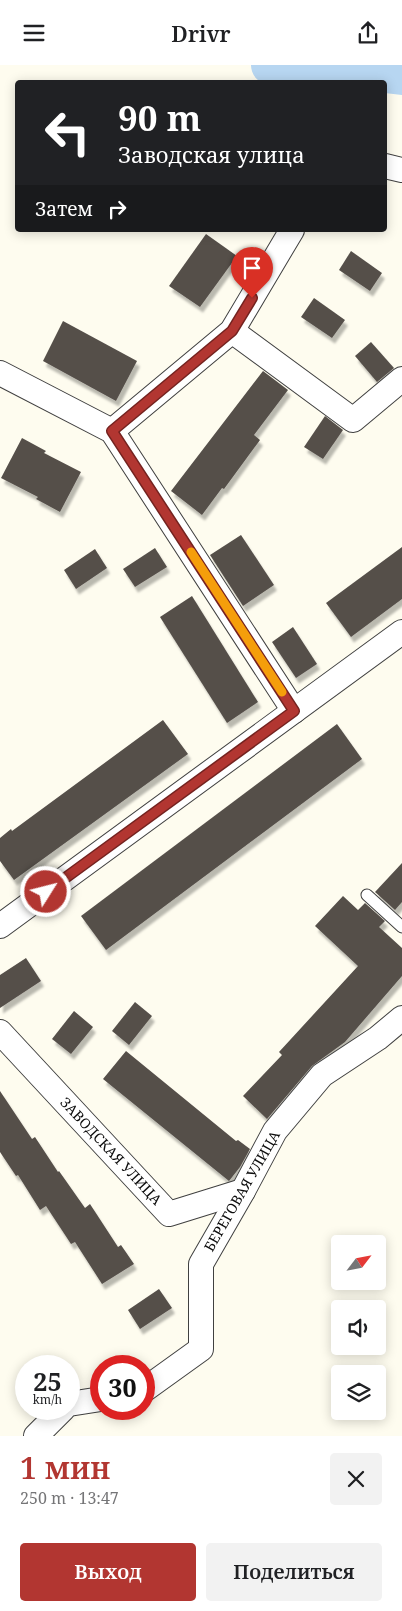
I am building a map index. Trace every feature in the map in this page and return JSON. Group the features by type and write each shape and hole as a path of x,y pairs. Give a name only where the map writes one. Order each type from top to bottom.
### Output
{"street":[{"path":"387,166 402,170"},
{"path":"112,431 232,331 291,232"},
{"path":"232,331 353,420 402,379"},
{"path":"0,373 112,431 294,711"},
{"path":"0,926 402,632"},
{"name":"БЕРЕГОВАЯ УЛИЦА","path":"155,1382 201,1349 201,1264 244,1191 275,1131 322,1075 378,1038 402,1018"},
{"name":"ЗАВОДСКАЯ УЛИЦА","path":"0,1032 169,1214 244,1191"},
{"path":"36,1436 52,1420"}],"lane":[{"path":"367,895 402,927"}],"building":[{"path":"206,234 237,256 200,307 169,286"},
{"path":"351,251 382,273 370,291 339,270"},
{"path":"314,298 345,320 332,338 301,317"},
{"path":"63,321 137,361 116,401 43,361"},
{"path":"371,342 394,368 377,382 355,356"},
{"path":"263,371 288,390 254,435 260,440 202,515 171,491"},
{"path":"325,416 343,430 323,459 304,447"},
{"path":"22,438 46,451 44,453 81,472 60,512 36,499 38,497 1,478"},
{"path":"241,535 274,585 243,606 210,555"},
{"path":"402,547 402,599 351,637 326,603"},
{"path":"155,548 167,567 135,587 123,569"},
{"path":"95,549 107,568 76,589 64,570"},
{"path":"192,596 258,702 227,723 160,617"},
{"path":"293,627 317,664 296,678 272,642"},
{"path":"163,720 188,754 14,880 0,861 0,838"},
{"path":"337,724 362,759 106,950 81,916"},
{"path":"402,863 402,902 395,910 375,892"},
{"path":"343,896 358,910 365,903 385,921 379,927 402,948 402,976 345,1042 312,1066 267,1119 243,1096 282,1055 279,1052 358,966 315,926"},
{"path":"26,958 41,981 0,1008 0,975"},
{"path":"135,1002 152,1016 129,1045 112,1031"},
{"path":"74,1011 93,1027 71,1054 52,1039"},
{"path":"126,1051 236,1141 238,1140 250,1149 240,1167 229,1181 103,1079"},
{"path":"0,1091 32,1139 35,1137 85,1208 90,1204 118,1247 121,1245 134,1264 102,1284 75,1242 71,1244 46,1206 40,1210 18,1175 16,1176 0,1152"},
{"path":"159,1289 172,1308 140,1329 128,1310"}],"waterway":[{"path":"271,65 402,75"}],"slow traffic":[{"path":"191,552 282,692"}],"route":[{"path":"46,892 294,711 112,431 232,331 252,298"}]}
